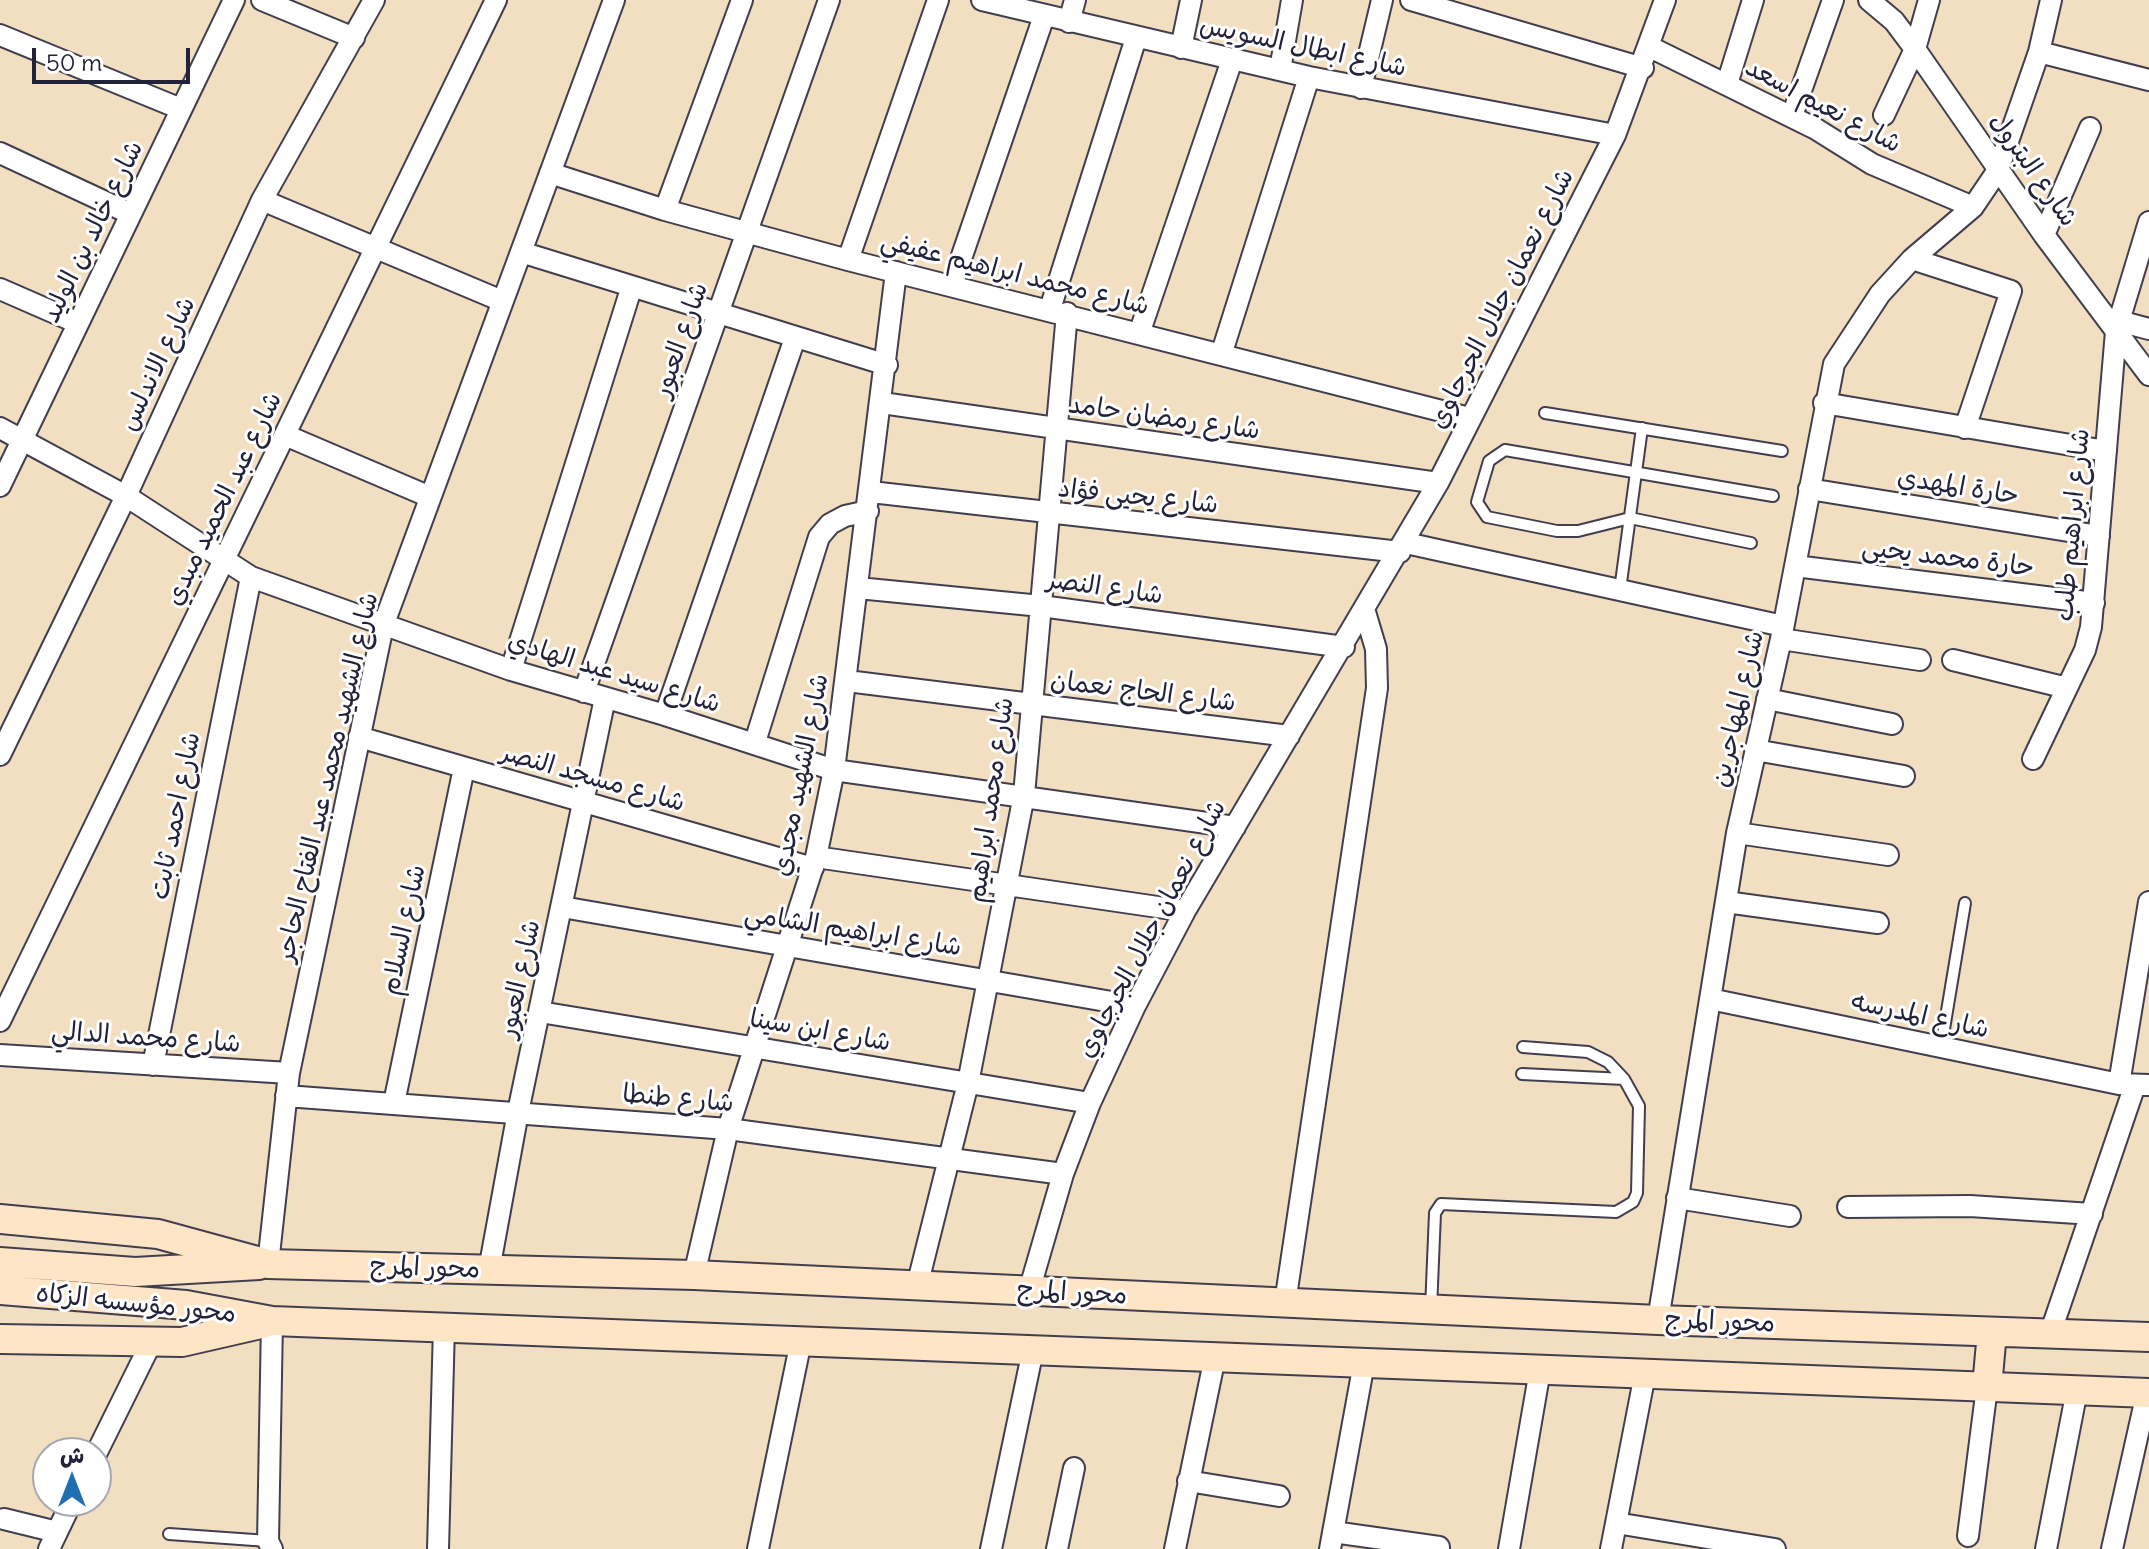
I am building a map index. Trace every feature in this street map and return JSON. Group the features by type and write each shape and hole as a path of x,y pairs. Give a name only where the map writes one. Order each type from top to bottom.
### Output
{"main road":[{"name":"محور المرج","path":"0,1219 158,1234 268,1264 694,1275 1658,1320 2149,1337"},
{"name":"محور مؤسسه الزكاه","path":"0,1262 169,1272 268,1264"},
{"name":"محور مؤسسه الزكاه","path":"0,1290 186,1305 272,1321"},
{"path":"0,1339 151,1343 212,1337 272,1321 2148,1393"},
{"path":"1987,1387 1992,1332"}],"street":[{"name":"شارع خالد بن الوليد","path":"0,486 234,0"},
{"path":"262,0 354,38"},
{"name":"شارع الاندلس","path":"0,755 126,496 262,200 374,0"},
{"name":"شارع عبد الحميد مبدي","path":"0,1021 496,0"},
{"name":"شارع الشهيد محمد عبد الفتاح الحاجر","path":"268,1264 289,1073 383,626 614,0"},
{"path":"665,210 742,0"},
{"name":"شارع العبور","path":"584,692 829,0"},
{"path":"848,260 938,0"},
{"name":"شارع ابطال السويس","path":"982,0 1309,77 1615,135"},
{"path":"1069,22 1075,0"},
{"path":"1181,48 1191,0"},
{"path":"1280,70 1292,0"},
{"path":"1361,88 1382,0"},
{"path":"1411,0 1643,68"},
{"name":"شارع نعمان جلال الجرجاوي","path":"1029,1291 1063,1174 1090,1103 1135,1006 1185,911 1365,612 1438,483 1615,135 1643,68 1665,0"},
{"path":"1727,84 1753,0"},
{"path":"1792,116 1833,0"},
{"name":"شارع البترول","path":"1869,0 1894,21 1915,49 2044,235 2118,326 2149,375"},
{"path":"1884,115 1915,49 1929,0"},
{"name":"شارع المهاجرين","path":"1658,1320 1737,833 1782,632 1834,364 1855,328 1912,259 1973,207 1998,170 2039,52 2051,0"},
{"path":"952,285 1044,16"},
{"path":"0,35 181,109"},
{"name":"شارع محمد ابراهيم","path":"917,1286 968,1083 1024,795 1057,428 1059,311 1136,38"},
{"name":"شارع نعيم اسعد","path":"1650,47 1792,116 1872,164 1973,207"},
{"path":"2039,52 2149,80"},
{"path":"1140,331 1232,60"},
{"path":"1222,352 1309,77"},
{"path":"2044,235 2090,128"},
{"path":"0,153 131,214"},
{"name":"شارع محمد ابراهيم عفيفي","path":"550,173 665,210 848,260 1140,331 1469,418"},
{"path":"262,200 502,301"},
{"name":"شارع ابراهيم طلب","path":"2033,759 2085,650 2094,603 2118,326 2149,222"},
{"path":"521,252 631,289 887,365"},
{"path":"1912,259 2011,291 1965,428"},
{"name":"شارع الشهيد مجدي","path":"694,1275 728,1129 814,863 834,770 887,365 896,272"},
{"path":"0,289 78,323"},
{"path":"511,670 631,289"},
{"path":"2118,326 2149,329"},
{"path":"665,715 795,338"},
{"name":"شارع رمضان حامد","path":"882,403 1438,483"},
{"path":"1824,403 2106,451"},
{"name":"شارع سيد عبد الهادي","path":"0,428 126,496 251,577 511,670 755,742 834,770 1235,827"},
{"path":"285,435 430,497"},
{"name":"حارة المهدي","path":"1809,489 2099,536"},
{"path":"755,742 819,537 869,502"},
{"name":"شارع يحيى فؤاد","path":"869,502 1049,513 1403,547 1620,590 1782,632 1920,660"},
{"name":"حارة محمد يحيى","path":"1795,566 2094,603"},
{"name":"شارع احمد ثابت","path":"153,1065 251,577"},
{"name":"شارع النصر","path":"858,588 1041,606 1344,647"},
{"path":"1285,1303 1377,688 1376,649 1365,612"},
{"path":"1953,660 2067,688"},
{"name":"شارع الحاج نعمان","path":"847,681 1289,736"},
{"name":"شارع العبور","path":"489,1270 518,1112 605,698"},
{"path":"1767,699 1892,724"},
{"name":"شارع مسجد النصر","path":"359,737 583,802 814,863 1185,911"},
{"path":"1755,750 1904,776"},
{"name":"شارع السلام","path":"394,1103 464,768"},
{"path":"1737,833 1888,855"},
{"path":"1726,902 1878,923"},
{"path":"2050,1334 2134,1085 2149,902"},
{"name":"شارع ابراهيم الشامي","path":"562,907 1135,1006"},
{"name":"شارع المدرسه","path":"1710,999 2134,1085"},
{"name":"شارع ابن سينا","path":"540,1012 1090,1103"},
{"name":"شارع محمد الدالي","path":"0,1055 289,1073"},
{"name":"شارع طنطا","path":"286,1096 728,1129 1063,1174"},
{"path":"1677,1198 1790,1216"},
{"path":"1848,1207 1970,1206 2092,1214"},
{"path":"270,1545 272,1321"},
{"path":"438,1549 444,1326"},
{"path":"758,1549 801,1341"},
{"path":"104,1437 151,1343"},
{"path":"991,1549 1033,1350"},
{"path":"1175,1549 1215,1357"},
{"path":"1364,1363 1332,1541 1439,1547"},
{"path":"1509,1549 1540,1370"},
{"path":"1611,1549 1645,1374"},
{"path":"1968,1536 1987,1387"},
{"path":"2046,1549 2077,1390"},
{"path":"2112,1549 2148,1393"},
{"path":"1057,1549 1074,1468"},
{"path":"1188,1481 1279,1496"},
{"path":"4,1519 54,1544 65,1517"},
{"path":"1616,1523 1775,1549"}],"lane":[{"path":"1545,413 1782,451"},
{"path":"1620,590 1642,428"},
{"path":"1751,543 1630,518 1567,532 1487,517 1477,502 1489,461 1505,450 1773,496"},
{"path":"1941,1047 1965,903"},
{"path":"1431,1309 1435,1213 1441,1204 1616,1212 1633,1202 1637,1193 1639,1106 1624,1079 1608,1062 1588,1052 1523,1047"},
{"path":"1522,1074 1624,1079"},
{"path":"169,1534 270,1545"}]}
